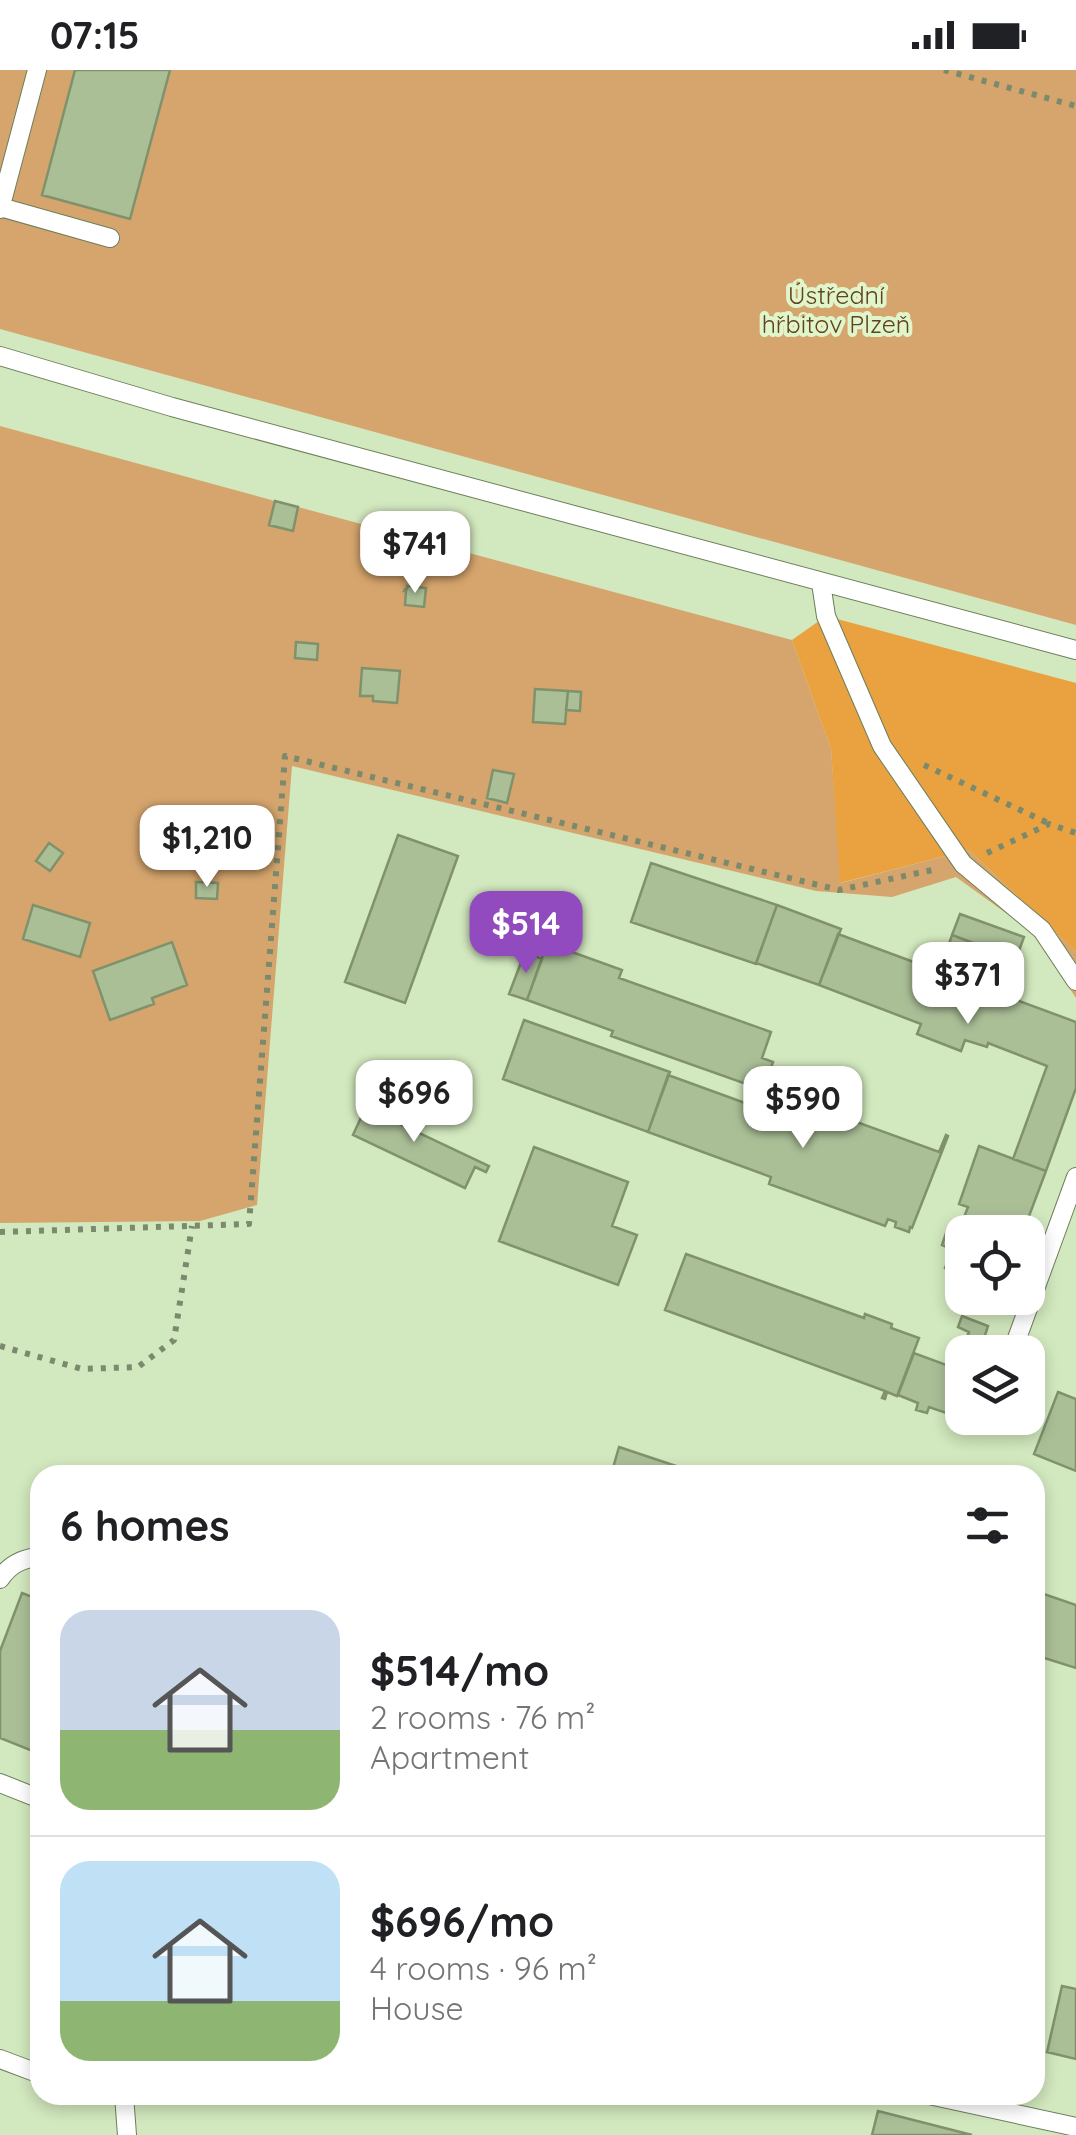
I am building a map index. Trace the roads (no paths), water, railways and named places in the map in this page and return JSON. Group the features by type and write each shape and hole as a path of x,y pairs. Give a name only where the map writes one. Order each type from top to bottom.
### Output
{"lane":[{"path":"37,70 0,208 110,238"},
{"path":"0,356 172,407 1076,650"},
{"path":"821,582 826,616 882,746 962,864 1042,930 1076,981"},
{"path":"1018,1335 1076,1177"},
{"path":"0,1579 20,1560 30,1558"},
{"path":"0,1783 30,1795"},
{"path":"0,2059 30,2070"},
{"path":"125,2105 127,2135"},
{"path":"975,2105 1076,2127"}],"park label":[{"name":"Ústřední hřbitov Plzeň","path":"836,310"}]}
